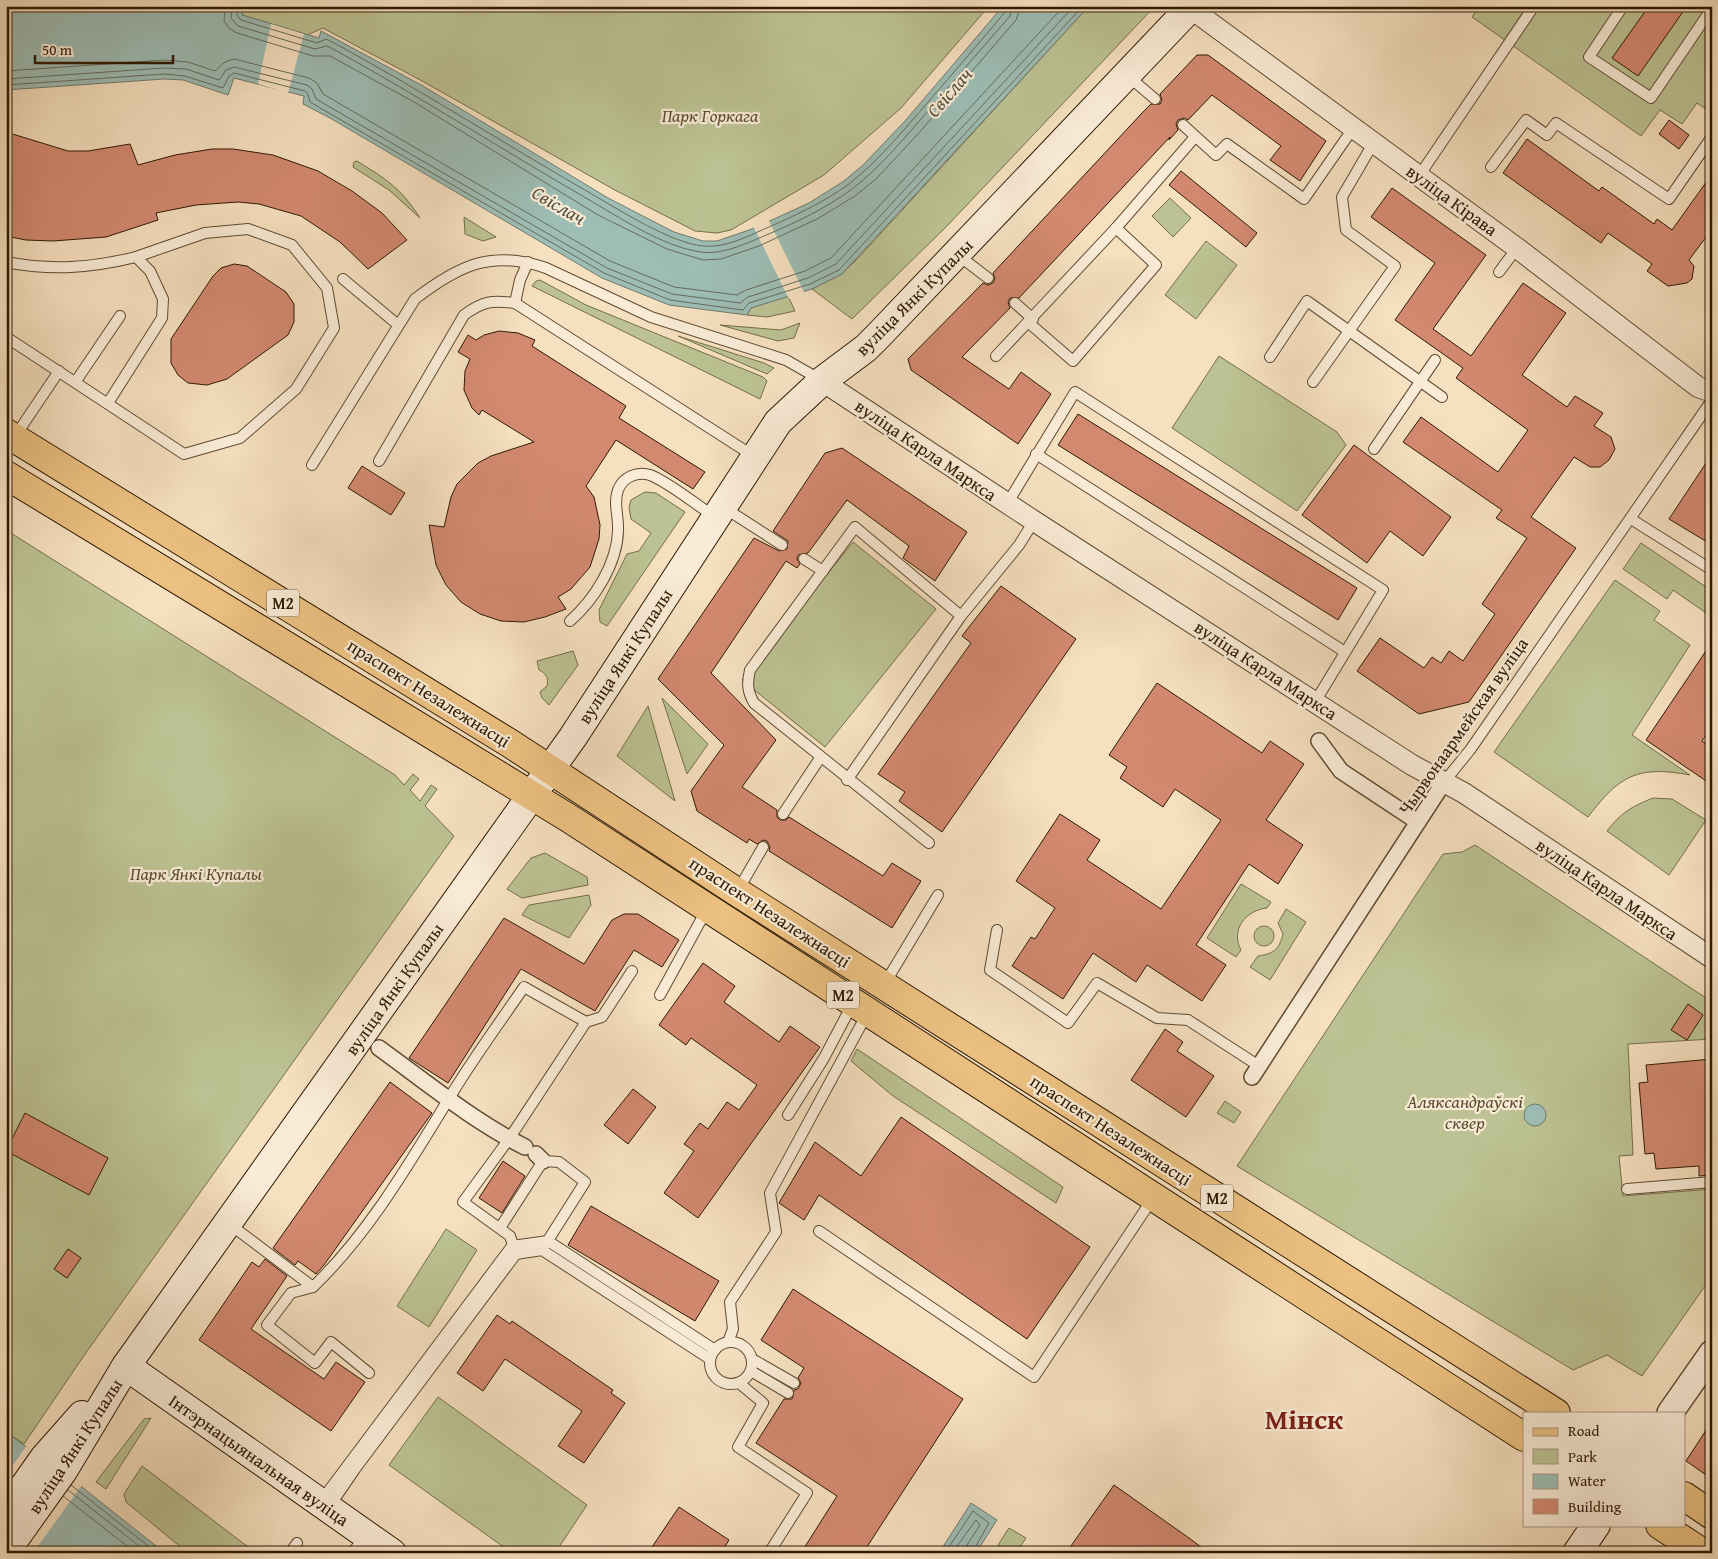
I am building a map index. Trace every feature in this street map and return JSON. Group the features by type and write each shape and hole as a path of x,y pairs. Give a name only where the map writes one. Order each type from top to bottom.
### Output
{"main road":[{"name":"вуліца Янкі Купалы","path":"6,1551 54,1464 228,1223 368,1045 778,422 822,381 866,348 1191,7"},
{"name":"праспект Незалежнасці","path":"10,436 550,769 736,892 1554,1412"},
{"name":"праспект Незалежнасці","path":"6,475 531,796 708,908 1523,1436"},
{"name":"Інтэрнацыянальная вуліца","path":"126,1366 324,1505 359,1544 392,1553"},
{"name":"вуліца Янкі Купалы","path":"6,1512 54,1464"},
{"path":"1686,1497 1712,1515"},
{"path":"1577,1553 1595,1526"},
{"path":"1662,1526 1702,1553"}],"street":[{"name":"вуліца Кірава","path":"1191,7 1517,248 1698,387 1712,392"},
{"name":"вуліца Карла Маркса","path":"822,381 1007,504 1412,765 1444,782 1712,958"},
{"path":"1320,741 1341,771 1418,822"},
{"name":"Чырвонаармейская вуліца","path":"1255,1072 1444,782"},
{"path":"368,1045 507,1141 535,1154"},
{"path":"1671,1412 1712,1353"}],"lane":[{"path":"1419,176 1534,6"},
{"path":"1623,6 1589,57 1651,98 1712,8"},
{"path":"1128,75 1155,99"},
{"path":"1491,167 1526,120 1548,135 1556,122 1670,199 1709,141 1712,142"},
{"path":"1183,126 1216,155 1227,144 1304,198 1354,127"},
{"path":"996,356 1031,321 1116,228 1195,137"},
{"path":"1313,382 1395,266 1346,230 1342,197 1374,142"},
{"path":"1015,303 1073,362 1156,265 1116,228"},
{"path":"6,262 32,267 96,266 136,258 205,233 248,229 292,245 327,288 334,328 296,389 240,438 184,454 76,381 6,337"},
{"path":"1499,272 1517,248"},
{"path":"957,254 988,278"},
{"path":"108,403 162,318 163,299 150,271 136,258"},
{"path":"312,465 397,324 415,299 436,283 469,265 487,260 528,262 650,317 786,360 822,381"},
{"path":"515,303 520,280 528,262"},
{"path":"344,279 397,324"},
{"path":"379,461 464,315 480,304 497,301 515,303 755,458"},
{"path":"1270,357 1307,301 1442,398"},
{"path":"76,381 120,316"},
{"path":"1374,449 1435,360"},
{"path":"10,436 60,371"},
{"path":"1007,504 1075,392 1383,590 1314,702"},
{"name":"Чырвонаармейская вуліца","path":"1444,782 1470,750 1712,400"},
{"path":"1036,454 1345,652"},
{"path":"570,621 591,598 612,559 618,537 619,516 615,500 619,488 626,478 635,474 650,475 782,545"},
{"path":"1631,519 1712,570"},
{"path":"847,780 962,616 1019,545 1034,521"},
{"path":"929,843 847,780 754,703 749,695 747,682 750,670 855,527 962,616"},
{"path":"804,559 823,571"},
{"path":"783,814 820,758"},
{"path":"736,892 762,847"},
{"path":"884,986 938,895"},
{"path":"660,996 708,908"},
{"path":"996,930 990,970 1068,1023 1097,982 1157,1018 1188,1020 1255,1072"},
{"path":"514,1250 510,1236 463,1202 507,1141 586,1022 602,1017 632,971"},
{"path":"370,1373 331,1342 315,1363 267,1325 291,1293 313,1287 340,1260 402,1178 448,1101 524,987 586,1022"},
{"path":"788,1115 824,1058 861,1007"},
{"path":"712,1355 728,1342 733,1329 730,1302 776,1232 770,1193 861,1007"},
{"path":"368,1045 448,1101"},
{"path":"500,1228 535,1154 559,1162 585,1182 545,1246"},
{"path":"1627,1189 1712,1182"},
{"path":"819,1231 1034,1377 1154,1197"},
{"path":"228,1223 313,1287"},
{"path":"324,1505 355,1469 514,1250 545,1246 712,1355"},
{"path":"712,1355 712,1372 715,1377 726,1384 739,1383 751,1372 752,1359 750,1353 741,1344 728,1342"},
{"path":"752,1359 794,1384"},
{"path":"751,1372 788,1393"},
{"path":"739,1383 763,1403 738,1447 807,1493 769,1553"},
{"path":"290,1553 297,1543"}],"green space":[{"name":"Парк Горкага","path":"244,6 989,6 901,108 824,175 731,230 717,233 695,231 613,189 424,82 323,28 307,35 242,15"},
{"path":"1089,6 1155,6 947,226 852,319 812,289 842,274 860,256"},
{"path":"1479,6 1712,6 1712,113 1697,103 1682,124 1660,110 1641,136 1472,17"},
{"path":"357,161 392,185 406,199 420,218 389,190 353,167 354,162"},
{"path":"1170,198 1191,218 1173,237 1152,216"},
{"path":"464,217 496,237 483,241 465,234"},
{"path":"1206,241 1237,265 1196,319 1165,295"},
{"path":"540,280 586,305 763,377 767,381 760,399 532,286 536,281"},
{"path":"788,296 795,311 767,317 747,315 751,308"},
{"path":"800,323 794,338 778,341 720,325 781,330"},
{"path":"678,336 764,363 774,368 767,374"},
{"path":"1219,356 1337,432 1346,445 1297,511 1172,428"},
{"path":"645,492 656,493 685,512 607,626 600,622 599,610 627,554 639,551 651,533 631,519 629,507 631,500"},
{"name":"Парк Янкі Купалы","path":"6,530 395,775 404,785 413,774 419,779 410,790 420,801 431,785 437,789 425,806 454,836 83,1357 24,1444 6,1432"},
{"path":"853,542 936,609 825,747 742,680"},
{"path":"1641,543 1712,591 1712,617 1673,590 1667,599 1623,569"},
{"path":"1615,580 1660,611 1654,620 1690,645 1632,735 1690,775 1656,772 1643,773 1631,777 1620,783 1610,792 1588,817 1494,752"},
{"path":"573,651 578,665 549,705 542,698 540,692 548,683 545,674 539,670 537,661"},
{"path":"662,698 708,744 687,774"},
{"path":"648,706 675,801 617,756"},
{"path":"1653,798 1672,799 1706,820 1669,875 1607,831 1627,811"},
{"name":"Аляксандраўскі сквер","path":"1475,845 1712,1002 1712,1039 1628,1044 1633,1155 1619,1156 1623,1196 1712,1189 1712,1276 1642,1376 1607,1355 1573,1370 1237,1166 1443,854 1462,852"},
{"path":"545,853 587,877 588,885 522,898 507,889 531,858"},
{"path":"1241,884 1271,902 1267,908 1253,913 1242,922 1237,935 1241,950 1236,957 1207,938"},
{"path":"589,895 591,905 569,938 522,915 529,905"},
{"path":"1286,909 1306,922 1270,980 1250,967 1258,956 1268,954 1280,944 1283,934 1278,923"},
{"path":"1264,926 1271,929 1274,936 1271,943 1264,946 1257,943 1254,936 1257,929"},
{"path":"857,1049 1063,1187 1056,1203 893,1096 851,1061"},
{"path":"1225,1101 1241,1112 1234,1123 1217,1113"},
{"path":"446,1229 477,1250 429,1327 397,1306"},
{"path":"438,1397 587,1505 555,1553 512,1553 389,1465"},
{"path":"151,1418 106,1489 96,1482 144,1419"},
{"path":"142,1466 256,1553 188,1553 126,1502 124,1494"},
{"path":"1009,1528 1026,1538 1016,1553 1009,1553 998,1545"}],"water":[{"name":"Свіслач","path":"6,6 244,6 242,15 319,38 321,31 423,86 608,198 674,232 703,241 717,241 752,229 809,203 844,181 863,165 905,121 1003,6 1089,6 842,274 812,289 751,308 747,315 669,305 602,278 303,104 304,96 234,78 228,95 183,80 164,79 6,90"},
{"path":"1531,1104 1539,1104 1546,1111 1546,1119 1539,1126 1531,1126 1524,1119 1524,1111"},
{"path":"6,1432 83,1488 165,1553 6,1553"},
{"path":"971,1503 997,1520 976,1553 939,1553"}],"pier":[{"path":"271,24 304,34 288,93 258,84"},
{"path":"768,219 805,294 789,299 753,226"},
{"path":"27,1445 82,1485 33,1553 6,1553 6,1475"}],"building":[{"path":"1649,6 1687,6 1638,76 1612,58"},
{"path":"1197,55 1208,55 1326,141 1300,181 1270,160 1281,146 1212,95 1188,120 1184,118 1178,120 1176,124 1178,130 1169,140 1170,137 1019,298 1010,298 1008,302 1010,308 962,357 1009,389 1021,372 1051,394 1018,444 911,370 908,359 983,283 988,285 993,283 995,278 993,273 1143,112 1151,104 1160,104 1162,100 1160,94"},
{"path":"1669,120 1689,135 1679,149 1659,134"},
{"path":"6,132 68,151 88,151 130,144 138,165 175,155 212,149 233,149 273,155 318,171 352,191 382,213 407,240 368,269 340,242 301,216 259,204 238,202 196,205 156,213 158,220 106,237 53,241 26,240 6,236"},
{"path":"1527,139 1599,191 1602,187 1654,224 1657,219 1672,230 1712,174 1712,229 1689,260 1694,266 1692,279 1687,283 1668,286 1647,271 1652,264 1608,233 1601,243 1503,173"},
{"path":"1181,171 1257,233 1246,247 1169,185"},
{"path":"1392,188 1486,255 1433,329 1471,356 1523,283 1566,313 1522,375 1567,407 1575,396 1603,413 1594,426 1611,437 1615,449 1609,460 1600,467 1590,467 1574,457 1531,517 1576,548 1469,702 1419,714 1357,671 1380,638 1424,668 1432,657 1441,663 1449,651 1463,661 1495,614 1482,604 1527,538 1496,518 1502,510 1403,442 1421,417 1498,472 1528,430 1456,378 1463,368 1395,320 1435,263 1371,217"},
{"path":"234,264 247,266 286,292 294,304 294,322 288,335 227,379 207,385 188,383 178,375 171,363 171,339 213,276 221,268"},
{"path":"499,331 518,333 535,340 532,346 626,406 619,418 705,472 693,489 616,440 586,486 594,497 600,525 599,539 590,567 571,589 558,597 566,609 524,622 501,621 480,614 461,602 446,585 436,565 429,525 444,527 451,497 457,484 478,463 491,456 534,442 482,410 479,415 472,408 464,390 465,371 470,359 458,352 468,335 476,340 484,335"},
{"path":"1078,414 1357,588 1338,620 1058,445"},
{"path":"1354,445 1451,517 1423,556 1390,531 1367,563 1302,515"},
{"path":"842,448 967,532 935,581 903,558 909,546 847,500 808,553 798,555 797,559 800,564 797,568 786,561 711,673 776,740 742,787 777,810 777,817 780,820 786,820 789,817 883,876 892,863 921,881 892,928 769,851 770,847 767,841 763,840 757,844 749,839 747,843 697,811 691,791 724,745 658,679 754,538 779,551 787,549 788,541 773,531 825,453"},
{"path":"1712,454 1712,545 1669,519"},
{"path":"362,466 405,493 391,515 348,488"},
{"path":"1001,586 1076,639 942,832 899,801 905,792 878,774 971,643 962,636"},
{"path":"1712,642 1712,727 1702,741 1712,748 1712,785 1646,740"},
{"path":"1157,683 1262,753 1270,741 1304,764 1266,820 1303,845 1278,884 1249,864 1196,945 1226,965 1202,1001 1147,965 1136,982 1093,953 1063,999 1012,966 1031,937 1035,939 1055,908 1016,881 1060,814 1100,840 1087,860 1161,909 1221,820 1175,789 1163,807 1120,778 1127,767 1109,755"},
{"path":"624,914 638,914 679,940 662,967 634,950 595,1011 521,969 448,1083 409,1058 504,918 584,964 612,920"},
{"path":"703,963 735,986 724,1002 779,1042 790,1026 820,1047 698,1218 664,1193 694,1151 684,1144 700,1123 708,1129 727,1102 739,1110 757,1085 691,1038 686,1045 659,1025"},
{"path":"1688,1004 1703,1015 1687,1040 1671,1030"},
{"path":"1165,1029 1183,1042 1177,1051 1214,1076 1186,1117 1131,1080"},
{"path":"1712,1059 1712,1175 1699,1176 1699,1166 1656,1169 1654,1153 1645,1154 1639,1083 1648,1082 1646,1065"},
{"path":"390,1082 432,1113 316,1274 298,1261 295,1265 273,1248"},
{"path":"633,1089 656,1107 628,1144 604,1125"},
{"path":"25,1113 108,1158 89,1195 6,1151"},
{"path":"901,1117 1090,1247 1027,1339 819,1195 804,1220 779,1203 815,1142 861,1176"},
{"path":"503,1161 525,1176 502,1213 479,1198"},
{"path":"591,1206 719,1281 695,1321 568,1245"},
{"path":"68,1249 81,1258 67,1278 54,1269"},
{"path":"265,1259 287,1276 251,1329 324,1379 336,1362 365,1382 331,1431 199,1340 252,1262 259,1267"},
{"path":"793,1289 963,1399 863,1553 801,1553 837,1496 756,1443 784,1399 792,1399 794,1390 798,1389 801,1383 798,1378 804,1368 761,1340"},
{"path":"497,1315 510,1324 512,1321 613,1390 611,1393 625,1403 584,1463 558,1446 582,1411 505,1359 483,1391 457,1373"},
{"path":"1712,1421 1712,1479 1686,1461"},
{"path":"1114,1485 1189,1538 1209,1553 1066,1553"},
{"path":"679,1507 729,1540 721,1553 648,1553"}],"district":[{"name":"Мінск","path":"1304,1418"}]}
